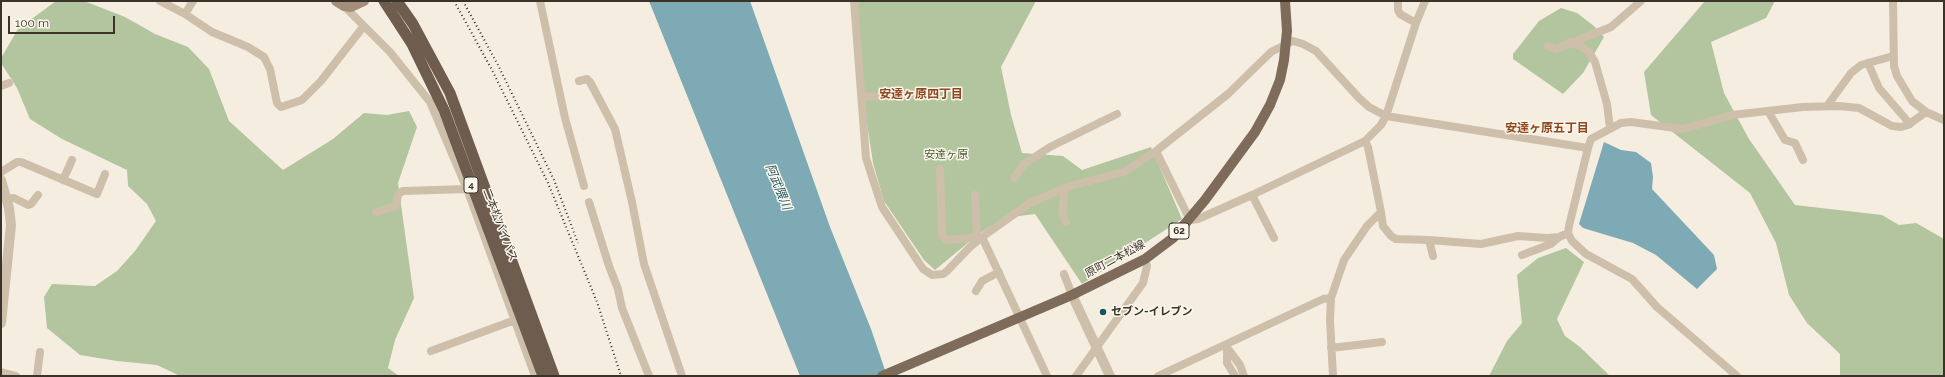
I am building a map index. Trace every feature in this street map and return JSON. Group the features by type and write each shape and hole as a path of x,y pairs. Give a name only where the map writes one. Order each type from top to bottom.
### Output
{"highway":[{"name":"二本松バイパス","path":"384,1 412,44 444,110 543,376"},
{"name":"二本松バイパス","path":"396,1 413,24 450,92 554,376"}],"main road":[{"path":"340,3 352,7 364,1"},
{"name":"原町二本松線","path":"882,376 1072,295 1145,259 1165,245 1190,220 1263,118 1280,80 1287,30 1285,1"}],"street":[{"path":"160,1 185,14 212,32 248,47 264,58 270,69 277,103 281,107 302,100 321,81 363,27"},
{"path":"185,14 193,1"},
{"path":"540,1 565,118 584,186"},
{"path":"854,1 866,158 881,205 923,268 932,275 943,274 979,237 1030,203 1065,188 1124,172 1156,151 1228,94 1271,52 1292,41 1303,44 1316,51 1359,98 1369,107 1386,116 1588,148"},
{"path":"1398,1 1398,10 1400,14 1416,23"},
{"path":"1156,151 1190,220 1198,219 1252,195 1365,141 1381,125 1386,116 1416,23 1425,1"},
{"path":"1548,46 1556,49 1570,42 1611,27 1641,1"},
{"path":"1893,1 1894,66 1903,87 1912,101 1926,112 1944,120"},
{"path":"340,3 390,52 430,102 467,189 535,376"},
{"path":"1570,42 1589,52 1595,62 1607,104 1610,128"},
{"path":"1828,106 1851,73 1861,65 1894,56"},
{"path":"1868,63 1879,88 1910,124"},
{"path":"579,81 587,79 590,82 614,129 632,202 644,264 682,376"},
{"path":"862,97 915,95"},
{"path":"1737,376 1657,307 1632,279 1586,254 1577,247 1568,234 1588,148 1592,138 1621,123 1631,122 1669,129 1683,129 1732,115 1828,106 1858,108 1892,126 1901,127 1910,124 1926,112"},
{"path":"1768,111 1785,140 1794,143 1803,160"},
{"path":"1014,178 1024,164 1050,147 1117,114"},
{"path":"1365,141 1368,147 1383,226 1391,236 1396,238 1481,244 1518,236 1559,237 1568,234"},
{"path":"63,180 72,160"},
{"path":"1,172 17,162 20,162 97,194 105,174"},
{"path":"940,169 942,236 947,240 979,237"},
{"path":"1,180 7,199 11,225 1,323"},
{"path":"1065,188 1062,214 1066,222"},
{"path":"376,212 396,206 398,194 403,191 467,189"},
{"path":"7,199 14,198 28,205 32,204 38,195"},
{"path":"975,195 979,237 999,272 1047,376"},
{"path":"1252,195 1274,238"},
{"path":"589,202 609,266 618,288 622,308 649,376"},
{"path":"1333,376 1331,348 1331,298 1344,260 1367,226 1381,212"},
{"path":"1522,255 1551,244 1559,237"},
{"path":"1429,240 1433,256"},
{"path":"1076,376 1143,283 1147,266 1145,259"},
{"path":"976,291 982,281 999,272"},
{"path":"1064,274 1096,349 1110,376"},
{"path":"1158,376 1175,372 1323,299 1331,298"},
{"path":"431,351 515,320"},
{"path":"1331,348 1382,342"},
{"path":"1226,347 1227,363 1235,376"},
{"path":"1226,347 1240,365 1244,376"},
{"path":"37,376 40,352"},
{"path":"1,372 16,376"}],"green space":[{"path":"56,1 84,1 125,17 155,34 188,47 209,69 229,121 283,170 333,139 364,113 387,115 409,111 417,127 398,183 414,298 395,340 388,368 399,376 180,376 157,365 80,355 47,328 44,297 52,284 95,286 117,271 135,251 156,221 147,204 128,186 127,170 62,139 30,119 17,88 1,63 1,58 18,29"},
{"name":"安達ヶ原","path":"857,1 1036,1 1001,67 1011,115 1022,153 1063,156 1082,170 1151,147 1182,219 1082,284 1035,214 1004,218 980,233 935,270 924,260 884,201 873,163 866,117"},
{"path":"1705,1 1775,1 1766,18 1711,42 1724,93 1749,139 1795,205 1882,215 1899,225 1916,223 1944,239 1944,376 1840,376 1840,354 1807,323 1789,295 1776,243 1750,193 1651,115 1644,72"},
{"path":"1561,8 1577,13 1594,26 1604,37 1583,73 1563,94 1513,59 1513,54 1539,21"},
{"path":"1566,248 1584,262 1557,319 1565,336 1580,347 1610,376 1489,376 1507,341 1522,323 1517,275 1538,258"}],"water":[{"name":"阿武隈川","path":"649,1 750,1 830,227 871,329 887,376 800,376"},
{"path":"1604,142 1621,150 1636,152 1651,163 1653,177 1652,189 1714,255 1717,269 1697,289 1656,255 1633,243 1583,228 1579,224"}],"railway":[{"path":"454,1 491,68 548,183 597,302 621,376"},
{"path":"463,1 498,65 554,180 578,243"}],"place":[{"name":"セブン-イレブン","path":"1103,312"}],"district":[{"name":"安達ヶ原四丁目","path":"921,94"},
{"name":"安達ヶ原五丁目","path":"1547,128"}]}
